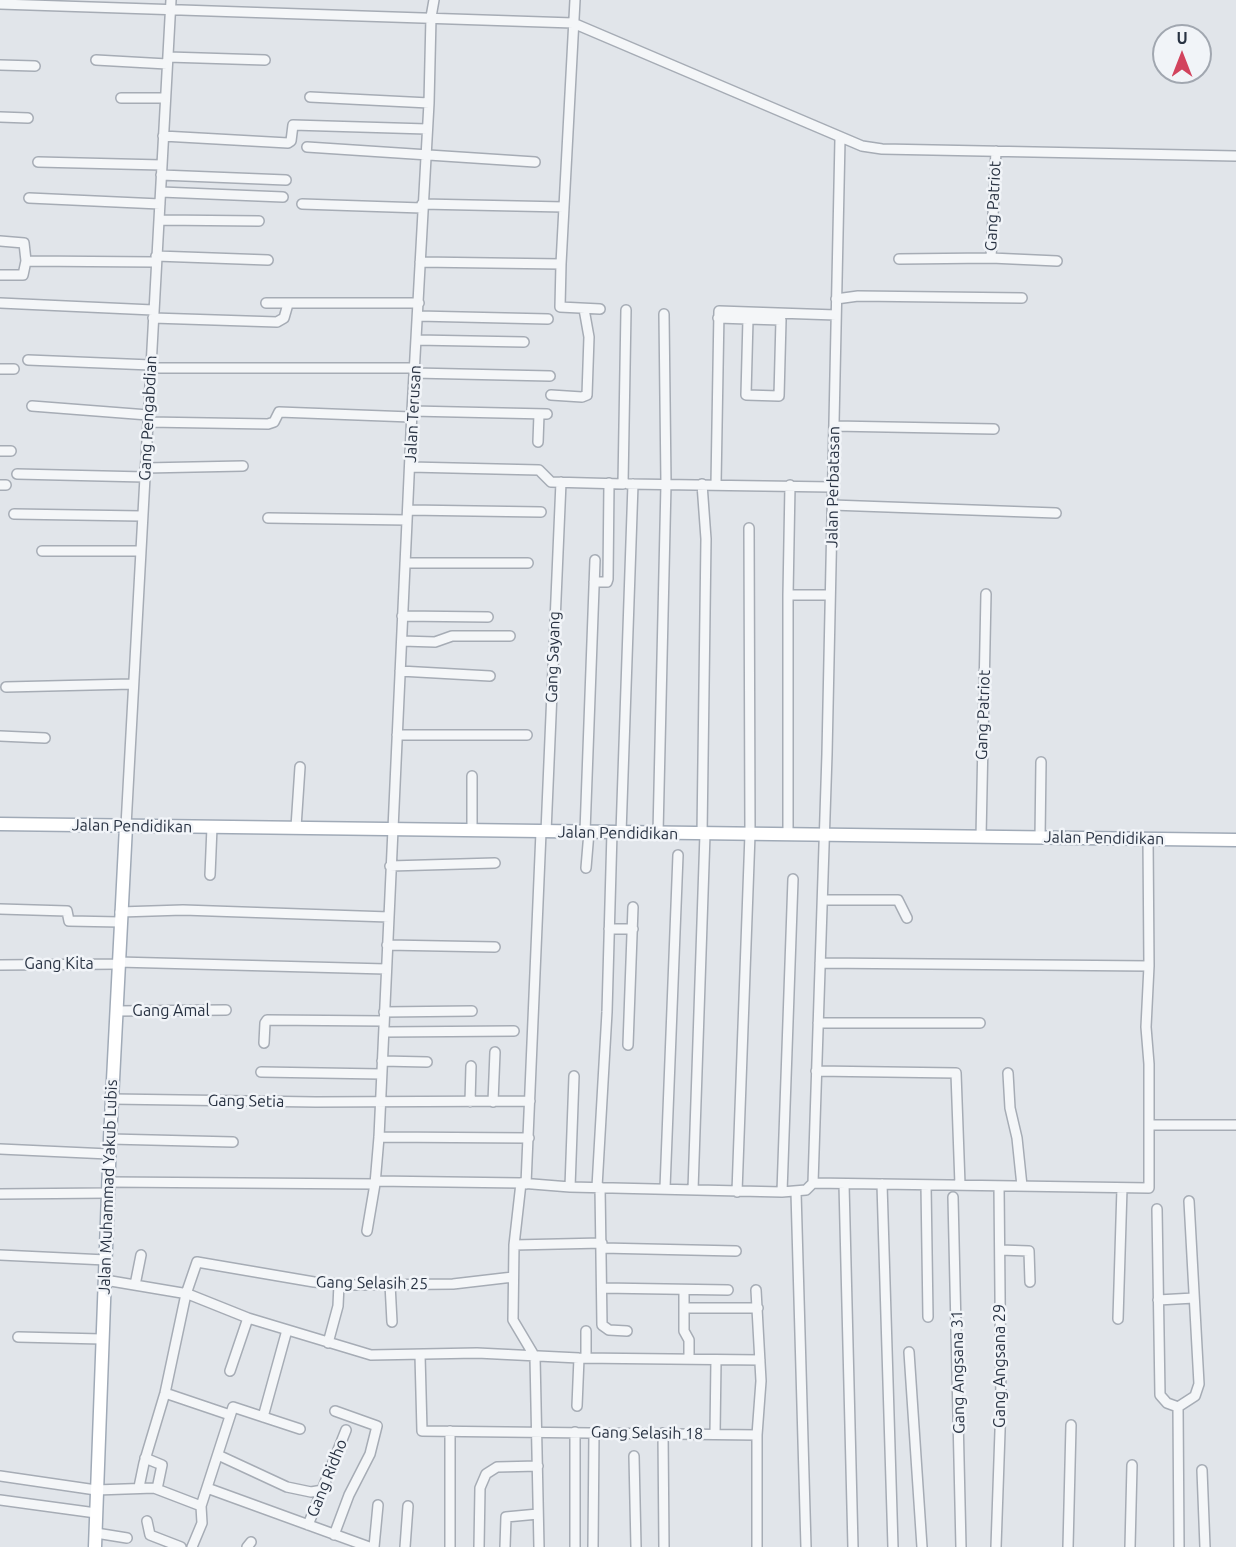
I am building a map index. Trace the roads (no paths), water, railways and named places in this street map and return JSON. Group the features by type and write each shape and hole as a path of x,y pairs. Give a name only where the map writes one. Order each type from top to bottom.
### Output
{"main road":[{"name":"Jalan Pendidikan","path":"0,824 1236,840"},
{"name":"Jalan Muhammad Yakub Lubis","path":"95,1547 109,1154 126,826"}],"street":[{"name":"Jalan Terusan","path":"367,1231 375,1183 379,1137 402,616 429,103 431,17 434,0"},
{"path":"575,0 558,303 560,307 600,309"},
{"path":"0,4 170,5 573,24 746,94 840,139 872,148 1236,156"},
{"name":"Gang Pengabdian","path":"126,826 170,5"},
{"path":"96,60 265,60"},
{"path":"0,65 35,66"},
{"path":"310,97 429,103"},
{"path":"121,98 165,98"},
{"path":"0,117 28,118"},
{"path":"163,136 288,143 291,141 293,125 427,129"},
{"name":"Jalan Perbatasan","path":"813,1183 825,835 840,139"},
{"path":"307,147 535,162"},
{"name":"Gang Patriot","path":"990,259 996,151"},
{"path":"38,162 286,180"},
{"path":"160,192 283,197"},
{"path":"29,198 160,204"},
{"path":"302,204 564,207"},
{"path":"159,220 259,221"},
{"path":"0,241 24,243 26,261 23,275 0,275"},
{"path":"899,259 1057,261"},
{"path":"26,261 268,260"},
{"path":"420,262 561,264"},
{"path":"836,299 858,296 1022,298"},
{"path":"0,303 277,322 285,318 288,304"},
{"path":"266,303 419,303"},
{"path":"551,396 582,397 587,395 589,337 584,309"},
{"path":"623,484 626,310"},
{"path":"716,484 719,311 836,315"},
{"path":"658,833 666,484 664,314"},
{"path":"418,316 548,319"},
{"path":"718,318 781,320 779,396 746,395 748,319"},
{"path":"416,340 524,342"},
{"path":"28,360 151,367 414,370 550,376"},
{"path":"0,369 14,369"},
{"path":"32,406 148,418 268,424 274,422 279,412 543,414 538,442"},
{"path":"834,426 994,429"},
{"path":"0,451 11,451"},
{"path":"17,474 145,473 243,466"},
{"path":"410,467 539,470 550,482 790,485 832,488"},
{"name":"Gang Sayang","path":"535,1357 514,1324 513,1277 514,1245 529,1138 561,482"},
{"path":"594,582 607,582 608,579 609,483"},
{"path":"627,1331 603,1328 599,1187 609,929 617,833 633,484"},
{"path":"693,1190 703,834 706,539 702,484"},
{"path":"788,835 790,485"},
{"path":"832,505 1056,513"},
{"path":"268,518 541,512"},
{"path":"14,514 141,516"},
{"path":"737,1192 750,834 749,528"},
{"path":"42,551 141,551"},
{"path":"586,868 595,560"},
{"path":"405,563 528,563"},
{"name":"Gang Patriot","path":"981,837 986,594"},
{"path":"788,595 830,595"},
{"path":"402,616 488,617"},
{"path":"402,641 435,642 452,636 510,636"},
{"path":"400,671 490,676"},
{"path":"6,687 107,685 133,681"},
{"path":"397,735 527,735"},
{"path":"0,736 45,738"},
{"path":"1040,838 1041,762"},
{"path":"296,827 300,767"},
{"path":"472,776 472,831"},
{"path":"210,875 212,826"},
{"path":"0,1194 108,1188 375,1183 524,1184 737,1192 796,1192 806,1190 813,1183 1149,1188 1149,1064 1146,1027 1149,966 1148,839"},
{"path":"665,1188 678,855"},
{"path":"390,866 495,863"},
{"path":"782,1192 793,879"},
{"path":"823,900 898,900 907,918"},
{"path":"628,1045 633,907"},
{"path":"0,909 67,911 69,921 183,910 389,917"},
{"path":"609,929 633,929"},
{"path":"387,945 495,946"},
{"name":"Gang Kita","path":"0,965 118,963 386,969"},
{"path":"820,963 1149,966"},
{"name":"Gang Amal","path":"116,1011 226,1010"},
{"path":"264,1043 267,1020 384,1017 472,1011"},
{"path":"818,1023 980,1023"},
{"path":"384,1032 514,1031"},
{"path":"493,1102 495,1052"},
{"path":"382,1061 427,1062"},
{"path":"470,1102 471,1066"},
{"path":"816,1071 956,1073 960,1185"},
{"path":"261,1072 381,1074"},
{"path":"1008,1073 1010,1108 1017,1138 1022,1186"},
{"path":"570,1187 574,1076"},
{"name":"Gang Setia","path":"112,1099 530,1101"},
{"path":"1149,1125 1236,1125"},
{"path":"379,1137 529,1138"},
{"path":"110,1139 233,1142"},
{"path":"0,1149 109,1154"},
{"path":"844,1184 853,1547"},
{"path":"882,1184 893,1547"},
{"path":"926,1185 928,1317"},
{"name":"Gang Angsana 29","path":"996,1547 1001,1402 999,1186"},
{"path":"1118,1319 1122,1188"},
{"path":"796,1192 806,1547"},
{"name":"Gang Angsana 31","path":"953,1197 961,1547"},
{"path":"1178,1407 1195,1396 1198,1384 1189,1201"},
{"path":"1157,1209 1160,1395 1167,1403 1178,1407"},
{"path":"514,1245 735,1251"},
{"path":"1000,1250 1029,1251 1030,1282"},
{"path":"0,1255 106,1260"},
{"path":"135,1285 141,1255"},
{"name":"Gang Selasih 25","path":"186,1294 197,1262 314,1282 339,1284 453,1284 513,1277"},
{"path":"105,1280 186,1294 248,1318 371,1354 477,1353 535,1357 760,1360"},
{"path":"328,1342 338,1306 339,1284"},
{"path":"390,1284 392,1322"},
{"path":"602,1288 728,1290"},
{"path":"684,1290 684,1334 690,1340 689,1359"},
{"path":"756,1290 760,1360 757,1434 757,1547"},
{"path":"140,1487 145,1458 165,1393 186,1294"},
{"path":"1158,1300 1194,1298"},
{"path":"684,1308 758,1308"},
{"path":"230,1371 248,1318"},
{"path":"262,1417 287,1330"},
{"path":"577,1406 586,1331"},
{"path":"18,1337 102,1339"},
{"path":"909,1352 922,1547"},
{"name":"Gang Selasih 18","path":"420,1354 422,1431 757,1434"},
{"path":"535,1357 539,1547"},
{"path":"715,1434 716,1360"},
{"path":"165,1393 230,1415"},
{"path":"192,1547 202,1523 201,1506 232,1407 300,1429"},
{"path":"1178,1407 1184,1547"},
{"path":"334,1535 349,1495 370,1454 377,1426 335,1411"},
{"path":"1068,1547 1071,1425"},
{"name":"Gang Ridho","path":"308,1525 346,1430"},
{"path":"450,1431 450,1547"},
{"path":"575,1432 575,1547"},
{"path":"593,1547 594,1432"},
{"path":"663,1433 664,1547"},
{"path":"218,1455 287,1487 308,1492 322,1490"},
{"path":"634,1456 636,1547"},
{"path":"145,1458 162,1465 157,1489"},
{"path":"1130,1547 1132,1465"},
{"path":"479,1547 480,1493 486,1474 497,1467 538,1466"},
{"path":"1179,1469 1177,1474 1179,1547"},
{"path":"1202,1470 1206,1547"},
{"path":"0,1476 96,1490 140,1487 157,1489 201,1506"},
{"path":"207,1488 371,1547 378,1505"},
{"path":"0,1500 96,1513"},
{"path":"405,1547 408,1506"},
{"path":"505,1547 506,1517 538,1514"},
{"path":"147,1521 150,1535 181,1547"},
{"path":"96,1533 127,1538"}]}
